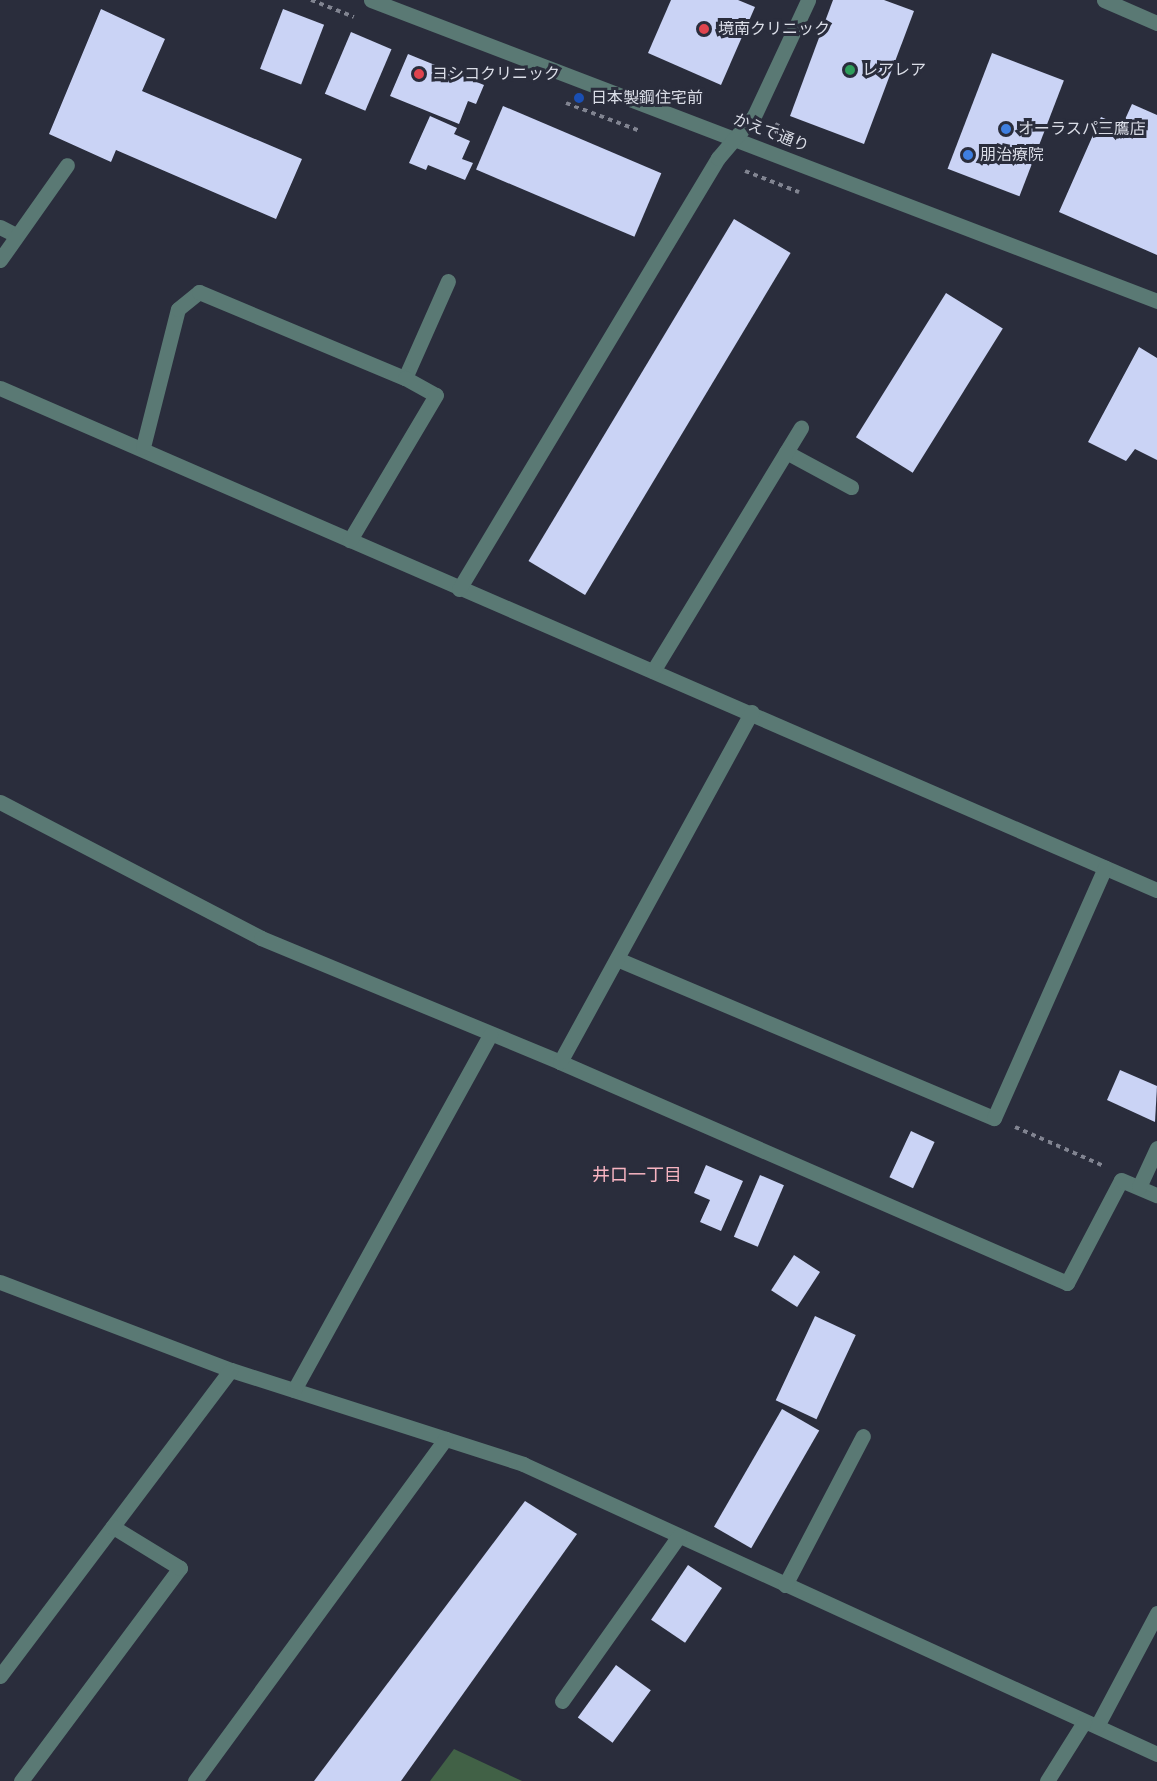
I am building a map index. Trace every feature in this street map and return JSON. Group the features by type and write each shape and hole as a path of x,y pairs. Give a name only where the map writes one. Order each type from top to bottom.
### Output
{"street":[{"name":"かえで通り","path":"371,0 1157,301"},
{"path":"459,589 718,158 754,116 808,0"},
{"path":"1104,0 1157,23"},
{"path":"0,260 16,234 68,165"},
{"path":"0,227 16,234"},
{"path":"405,378 448,281"},
{"path":"143,447 178,309 199,292 405,378 436,395 350,540"},
{"path":"0,388 143,447 459,589 752,712 1157,890"},
{"path":"653,671 801,428"},
{"path":"786,452 851,487"},
{"path":"560,1062 752,712"},
{"path":"0,802 261,938 490,1035 560,1062 1067,1283 1121,1180 1157,1195"},
{"path":"616,959 994,1118 1106,867"},
{"path":"294,1390 490,1035"},
{"path":"1138,1187 1157,1148"},
{"path":"0,1282 231,1370 523,1464 1157,1754"},
{"path":"0,1676 231,1370"},
{"path":"785,1585 863,1436"},
{"path":"195,1781 445,1439"},
{"path":"21,1781 180,1568 113,1527"},
{"path":"562,1701 680,1536"},
{"path":"1047,1781 1091,1724 1157,1612"}],"path":[{"path":"754,177 793,191"},
{"path":"994,1118 1107,1168 1121,1180"}],"green space":[{"path":"454,1749 522,1781 430,1781"}],"building":[{"path":"671,0 738,0 755,7 721,85 648,53"},
{"path":"833,0 884,0 914,11 864,144 790,116"},
{"path":"101,9 165,39 142,91 302,159 276,219 116,150 111,162 49,134"},
{"path":"283,9 324,25 301,85 260,69"},
{"path":"351,32 392,49 365,111 325,94"},
{"path":"992,53 1064,81 1019,196 948,169"},
{"path":"408,54 484,85 476,104 468,101 459,124 390,96"},
{"path":"1132,104 1157,115 1157,255 1059,212 1101,117 1122,126"},
{"path":"503,106 661,173 634,237 476,170"},
{"path":"430,116 457,128 454,134 470,141 462,159 473,163 465,180 428,165 426,170 409,163"},
{"path":"734,219 791,253 585,595 528,561"},
{"path":"946,293 1003,329 913,473 856,437"},
{"path":"1139,347 1157,358 1157,460 1135,449 1126,461 1088,442"},
{"path":"1120,1070 1157,1086 1155,1122 1107,1100"},
{"path":"911,1131 935,1142 913,1188 889,1177"},
{"path":"706,1165 743,1181 721,1231 700,1222 710,1200 694,1193"},
{"path":"760,1175 784,1185 758,1247 734,1237"},
{"path":"794,1255 820,1272 797,1307 771,1290"},
{"path":"815,1316 856,1335 816,1419 776,1400"},
{"path":"782,1409 819,1430 751,1548 714,1527"},
{"path":"525,1501 577,1534 401,1781 314,1781"},
{"path":"688,1565 722,1588 685,1643 651,1620"},
{"path":"616,1665 651,1690 613,1743 578,1718"}],"place":[{"name":"境南クリニック","path":"704,29"},
{"name":"レアレア","path":"850,70"},
{"name":"ヨシコクリニック","path":"419,74"},
{"name":"日本製鋼住宅前","path":"579,98"},
{"name":"オーラスパ三鷹店","path":"1006,129"},
{"name":"朋治療院","path":"968,155"}],"district":[{"name":"井口一丁目","path":"637,1175"}]}
